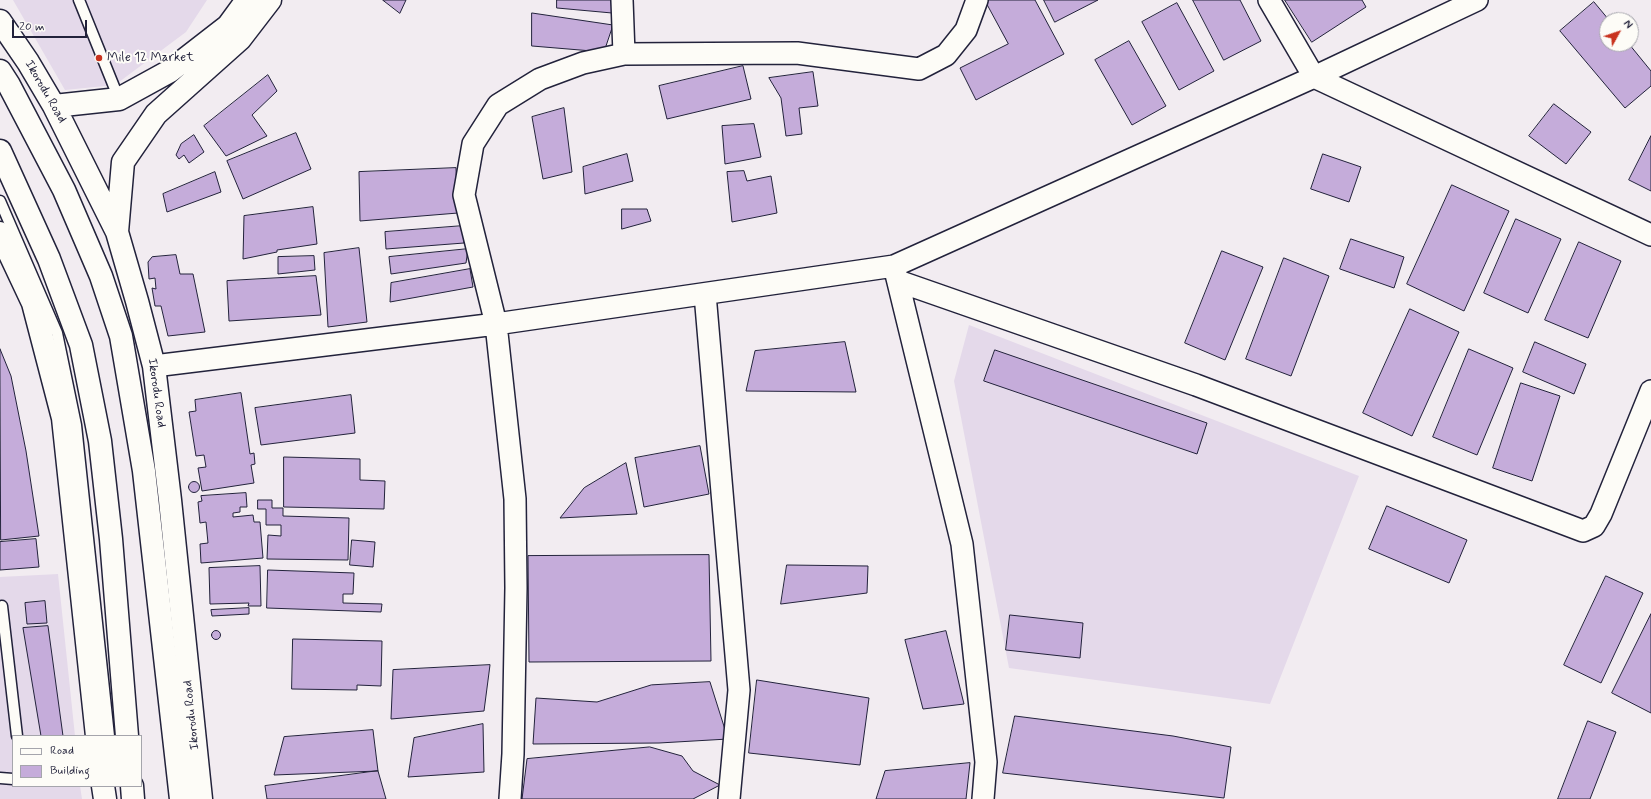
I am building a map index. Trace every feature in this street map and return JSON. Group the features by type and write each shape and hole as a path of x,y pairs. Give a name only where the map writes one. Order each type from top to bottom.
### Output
{"main road":[{"path":"54,106 119,99 170,71 228,26 247,0"},
{"path":"117,232 123,162 156,114 240,39 270,0"},
{"name":"Ikorodu Road","path":"0,21 28,62 54,106 117,232 154,366 170,500 200,799"},
{"name":"Ikorodu Road","path":"0,71 9,85 64,190 101,276 121,336 144,471 181,799"},
{"path":"0,151 49,259 81,345 101,449 111,539 128,735"},
{"path":"0,233 33,303 63,418 97,735"},
{"path":"103,787 105,799"},
{"path":"132,787 133,799"}],"street":[{"path":"622,0 624,54"},
{"path":"510,799 513,754 516,588 515,499 496,324 464,196 473,144 498,105 540,79 583,63 624,54 797,53 919,69 946,55 966,30 977,0"},
{"path":"1269,0 1314,77 1651,234"},
{"path":"154,366 496,324 705,294 896,273 1477,0"},
{"path":"896,273 1583,530 1594,526 1601,514 1651,391"},
{"path":"896,273 962,544 986,762 983,799"},
{"path":"705,294 738,690 729,799"}],"lane":[{"path":"79,0 119,99"},
{"path":"0,201 57,333 76,425 109,735"},
{"path":"2,606 17,735"},
{"path":"0,778 12,779"}],"shaded area":[{"name":"Mile 12 Market","path":"13,0 207,0 186,32 115,85 65,90"},
{"path":"969,325 1359,476 1270,704 1009,668 954,381"},
{"path":"58,574 75,735 12,735 12,787 80,787 82,799 0,799 0,577"}],"building":[{"path":"383,0 406,0 400,13"},
{"path":"557,0 611,0 612,13 557,8"},
{"path":"985,0 1035,0 1064,54 976,100 960,68 1008,44"},
{"path":"1044,0 1098,0 1055,22"},
{"path":"1193,0 1240,0 1261,41 1224,60"},
{"path":"1285,0 1362,0 1366,7 1312,42"},
{"path":"1594,2 1602,12 1599,12 1599,52 1636,52 1651,71 1651,86 1625,108 1560,31"},
{"path":"1177,3 1214,71 1179,90 1142,22"},
{"path":"532,13 613,25 604,52 532,46"},
{"path":"1129,41 1166,106 1132,125 1095,60"},
{"path":"743,66 751,99 667,119 659,86"},
{"path":"813,72 818,106 799,108 802,134 786,136 781,98 769,78"},
{"path":"268,75 277,91 252,115 267,136 226,156 204,126"},
{"path":"1554,104 1591,132 1566,164 1529,136"},
{"path":"564,108 572,172 543,179 532,117"},
{"path":"754,124 761,157 725,164 722,126"},
{"path":"296,133 311,169 243,199 227,161"},
{"path":"194,135 204,152 189,163 184,155 179,159 176,155 181,144"},
{"path":"1651,136 1651,191 1629,180"},
{"path":"627,154 633,181 585,194 583,167"},
{"path":"1323,154 1361,167 1349,202 1311,189"},
{"path":"456,168 458,213 360,221 359,172"},
{"path":"744,171 747,181 771,176 777,213 732,222 727,172"},
{"path":"215,172 221,192 167,212 163,194"},
{"path":"1452,185 1509,211 1464,311 1407,284"},
{"path":"313,207 317,244 277,250 277,252 243,259 244,216"},
{"path":"622,209 647,209 651,221 622,229"},
{"path":"1516,219 1561,239 1528,313 1484,293"},
{"path":"463,226 464,243 386,249 385,232"},
{"path":"1351,239 1404,257 1394,288 1340,269"},
{"path":"1579,242 1621,261 1588,338 1545,320"},
{"path":"359,248 367,322 328,327 324,253"},
{"path":"468,249 466,263 391,274 389,257"},
{"path":"1222,251 1263,267 1225,360 1185,343"},
{"path":"176,255 180,274 193,274 205,332 168,336 161,306 155,306 152,288 156,289 155,278 149,279 148,262 152,257"},
{"path":"314,256 315,270 278,274 278,257"},
{"path":"1284,258 1329,276 1291,376 1246,359"},
{"path":"470,269 473,287 390,302 391,283"},
{"path":"316,276 321,315 229,321 227,281"},
{"path":"1410,309 1459,332 1412,436 1363,413"},
{"path":"845,342 856,392 746,391 755,351"},
{"path":"1535,342 1586,364 1574,394 1523,372"},
{"path":"0,349 11,376 26,451 39,536 1,540"},
{"path":"1469,349 1513,368 1477,455 1433,437"},
{"path":"995,350 1207,423 1197,454 984,381"},
{"path":"1521,383 1560,396 1532,481 1493,468"},
{"path":"241,393 250,454 254,453 255,464 251,465 254,483 202,491 198,468 206,467 204,455 196,456 189,412 196,411 195,400"},
{"path":"351,395 355,433 261,445 255,408"},
{"path":"700,446 709,494 644,507 635,458"},
{"path":"284,457 360,459 360,480 385,481 384,509 284,507"},
{"path":"626,463 637,514 560,518 584,488"},
{"path":"192,482 196,482 198,483 198,491 192,492 189,489 189,485"},
{"path":"246,493 247,507 240,507 240,512 233,513 233,517 253,515 254,522 260,522 263,558 201,563 200,544 208,543 206,522 200,523 198,502 202,501 201,496"},
{"path":"258,500 272,500 272,508 283,508 283,516 349,518 348,560 267,559 268,535 281,536 281,525 266,525 266,509 258,509"},
{"path":"1387,506 1467,540 1449,583 1369,549"},
{"path":"36,539 39,567 0,570 0,542"},
{"path":"352,540 375,542 373,567 350,565"},
{"path":"709,555 711,661 529,662 528,556"},
{"path":"787,565 868,566 867,593 781,604"},
{"path":"260,566 261,606 248,606 249,603 210,604 209,568"},
{"path":"268,570 354,573 353,594 343,594 343,603 382,604 381,612 267,608"},
{"path":"1606,576 1643,593 1601,683 1564,665"},
{"path":"45,601 47,623 27,624 25,603"},
{"path":"249,608 249,614 212,616 211,610"},
{"path":"1651,614 1651,713 1612,693"},
{"path":"1010,615 1083,623 1080,658 1006,650"},
{"path":"48,626 63,735 41,735 23,628"},
{"path":"216,630 221,635 216,640 211,635"},
{"path":"946,631 964,704 923,709 905,640"},
{"path":"293,639 382,641 381,686 357,685 357,690 292,689"},
{"path":"490,665 484,711 391,719 393,670"},
{"path":"757,680 869,698 860,765 749,753"},
{"path":"710,682 728,739 659,743 533,744 536,698 597,702 651,685"},
{"path":"1015,716 1173,736 1231,747 1224,798 1003,773"},
{"path":"1588,721 1616,732 1590,799 1558,799"},
{"path":"483,724 484,772 408,777 414,738"},
{"path":"373,730 378,771 274,775 284,737"},
{"path":"650,747 682,756 693,771 720,785 693,799 522,799 527,759"},
{"path":"970,763 966,799 876,799 885,771"},
{"path":"378,771 386,799 267,799 265,786"}],"place":[{"name":"Mile 12 Market","path":"99,58"}]}
